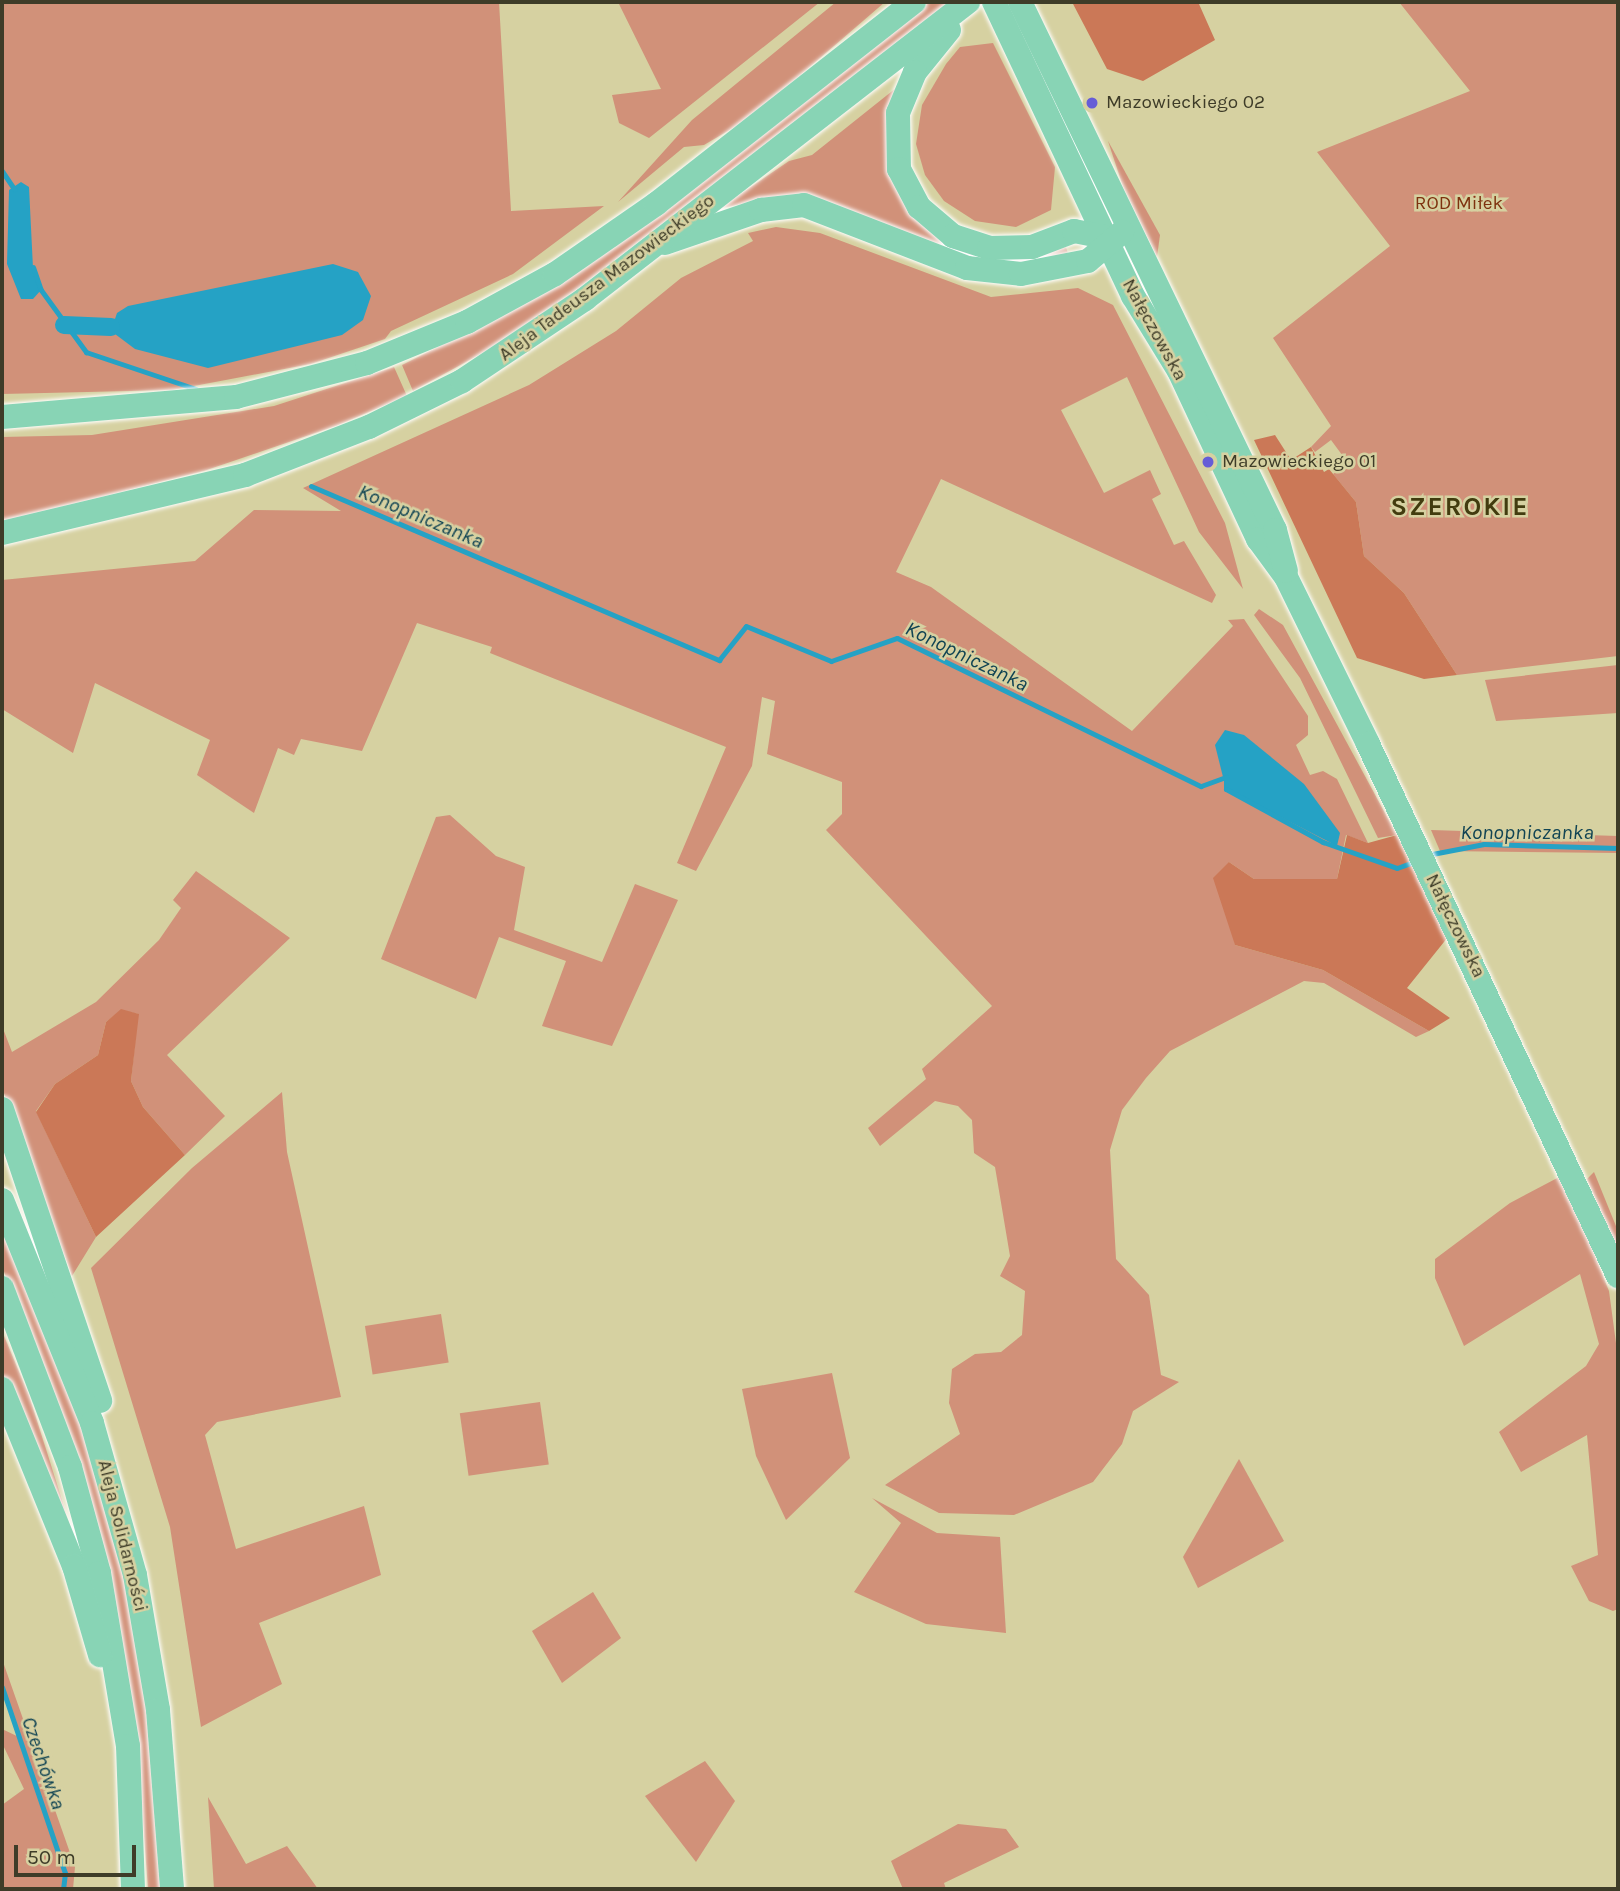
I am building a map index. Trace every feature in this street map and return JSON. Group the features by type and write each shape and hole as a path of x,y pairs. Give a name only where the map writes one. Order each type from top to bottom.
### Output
{"main road":[{"name":"Aleja Tadeusza Mazowieckiego","path":"2,417 39,416 236,397 414,346 521,294 592,248 914,2"},
{"name":"Aleja Tadeusza Mazowieckiego","path":"2,533 155,499 300,456 435,395 514,350 656,245 969,2"},
{"path":"969,2 919,66 901,101 895,140 906,185 928,217 969,243 1032,247 1074,232 1119,234"},
{"name":"Nałęczowska","path":"994,2 1039,67 1119,234 1275,530 1286,578"},
{"name":"Nałęczowska","path":"1020,2 1039,67 1079,176 1119,234 1125,278 1179,371 1258,538 1286,578 1445,904 1618,1276"},
{"path":"1074,232 1079,176"},
{"path":"656,245 761,210 804,205 985,272 1039,272 1088,261 1119,234"},
{"path":"1088,261 1125,278"},
{"path":"2,1110 122,1468 135,1575"},
{"name":"Aleja Solidarności","path":"2,1200 92,1423 135,1575 158,1710 172,1889"},
{"name":"Aleja Solidarności","path":"2,1288 66,1456 99,1573 127,1735 133,1887"},
{"path":"2,1389 92,1625 110,1705 133,1887"}],"green space":[{"path":"2,2 499,2 511,211 604,206 513,274 391,331 385,339 311,364 173,390 2,394"},
{"path":"618,2 820,2 649,138 619,123 612,95 661,89"},
{"path":"836,2 885,2 752,117 704,145 684,147 618,202 692,120"},
{"path":"930,2 950,2 523,331 413,391 402,365 469,331"},
{"name":"ROD Miłek","path":"1399,2 1618,2 1618,656 1457,675 1404,593 1364,556 1356,502 1333,474 1348,463 1331,440 1315,452 1311,447 1331,426 1273,338 1390,246 1317,152 1470,91"},
{"path":"993,43 1055,167 1051,210 1016,227 975,221 944,201 925,175 916,144 922,105 946,64 960,47"},
{"path":"896,88 918,220 1047,252 1066,247 1068,254 1004,264 951,252 827,201 781,196 718,209 789,161 812,155"},
{"path":"1108,141 1160,235 1157,257 1123,187"},
{"path":"776,227 820,233 991,297 1078,288 1113,305 1225,523 1243,589 1199,532 1127,377 1061,410 1104,493 1150,470 1161,494 1152,499 1174,545 1184,541 1216,595 1212,603 941,479 896,572 931,587 1132,731 1233,626 1228,620 1244,619 1308,716 1308,735 1296,745 1310,775 1323,771 1337,779 1368,843 1346,835 1337,879 1254,879 1229,862 1235,945 1323,970 1429,1031 1416,1037 1324,983 1304,981 1170,1051 1146,1078 1122,1110 1110,1150 1116,1259 1149,1295 1161,1375 1179,1382 1133,1411 1122,1444 1093,1482 1014,1515 939,1513 885,1485 960,1434 949,1403 952,1369 975,1354 1001,1352 1022,1335 1025,1291 1000,1276 1010,1256 995,1167 974,1153 972,1120 958,1106 935,1101 880,1146 868,1128 926,1079 922,1069 992,1006 826,830 842,814 842,782 767,754 775,701 762,697 752,766 696,871 677,863 726,747 490,653 492,647 417,623 362,751 301,739 294,755 278,748 254,813 197,775 210,740 95,683 73,753 2,709 2,580 195,561 254,510 341,511 303,488 529,385 616,331 681,278 753,241 748,233"},
{"path":"394,367 407,396 336,426 204,471 2,522 2,437 92,435 274,406"},
{"path":"1259,609 1283,625 1397,835 1378,838 1300,678 1254,615"},
{"path":"1618,665 1618,713 1496,721 1485,680"},
{"path":"450,815 496,856 525,867 514,930 602,962 635,884 678,900 612,1046 542,1026 566,961 499,937 476,999 381,959 436,817"},
{"path":"1431,830 1618,836 1618,853 1440,851"},
{"path":"196,871 290,938 167,1055 225,1116 185,1155 143,1107 131,1081 138,1014 121,1010 106,1022 98,1055 55,1084 36,1111 96,1237 72,1276 2,1088 2,1026 12,1052 96,1002 159,940 181,908 173,900"},
{"path":"282,1092 287,1152 341,1397 217,1422 205,1435 236,1549 364,1506 381,1575 259,1623 282,1684 201,1727 170,1527 91,1268 192,1168"},
{"path":"1594,1172 1618,1231 1618,1253 1587,1179"},
{"path":"1563,1175 1609,1291 1618,1358 1618,1609 1613,1611 1589,1601 1571,1566 1598,1555 1587,1435 1521,1472 1499,1432 1586,1366 1599,1344 1580,1274 1464,1346 1435,1278 1435,1259 1510,1203"},
{"path":"2,1226 91,1451 122,1565 153,1745 162,1889 148,1889 136,1730 106,1565 2,1266"},
{"path":"441,1314 449,1362 373,1374 365,1326"},
{"path":"2,1331 29,1395 79,1554 2,1375"},
{"path":"832,1373 850,1458 786,1520 756,1456 742,1389"},
{"path":"540,1402 549,1464 469,1476 460,1413"},
{"path":"1239,1459 1284,1541 1198,1588 1183,1557"},
{"path":"872,1498 937,1533 1000,1537 1006,1633 926,1624 854,1592 901,1523"},
{"path":"593,1592 621,1638 562,1683 532,1631"},
{"path":"2,1659 75,1867 73,1889 2,1889 2,1805 24,1789 2,1743 2,1729 21,1738 2,1687"},
{"path":"705,1761 735,1801 696,1862 645,1796"},
{"path":"208,1797 246,1864 287,1846 318,1889 214,1889"},
{"path":"958,1824 1006,1829 1019,1847 944,1883 946,1889 903,1889 891,1861"}],"shaded area":[{"path":"1072,2 1204,2 1199,4 1215,40 1143,81 1107,69"},
{"path":"1275,435 1291,460 1311,447 1324,472 1329,469 1356,502 1364,556 1404,593 1457,675 1424,679 1357,658 1254,440"},
{"path":"1347,835 1368,843 1397,835 1448,937 1407,988 1450,1018 1429,1031 1323,970 1235,945 1213,878 1229,862 1254,879 1337,879"},
{"path":"121,1009 139,1014 131,1081 143,1107 185,1155 96,1237 36,1112 55,1084 98,1055 106,1022"}],"water":[{"path":"21,182 29,187 33,268 41,290 33,299 21,299 7,264 9,190"},
{"path":"333,264 358,272 371,296 363,320 342,335 208,368 135,349 111,331 117,313 128,306"},
{"path":"1225,730 1244,735 1304,784 1340,833 1337,846 1226,789 1215,745"}],"waterway":[{"name":"Konopniczanka","path":"2,171 14,189"},
{"name":"Konopniczanka","path":"33,267 41,290 86,352 196,389"},
{"path":"64,325 111,327"},
{"name":"Konopniczanka","path":"311,486 719,660 746,626 831,661 897,638 1201,786 1226,777 1226,789 1323,842 1397,868 1416,861"},
{"name":"Konopniczanka","path":"1427,855 1484,844 1618,848"},
{"name":"Czechówka","path":"2,1687 65,1873 63,1889"}],"place":[{"name":"Mazowieckiego 02","path":"1092,103"},
{"name":"Mazowieckiego 01","path":"1208,462"}],"district":[{"name":"SZEROKIE","path":"1460,507"}]}
